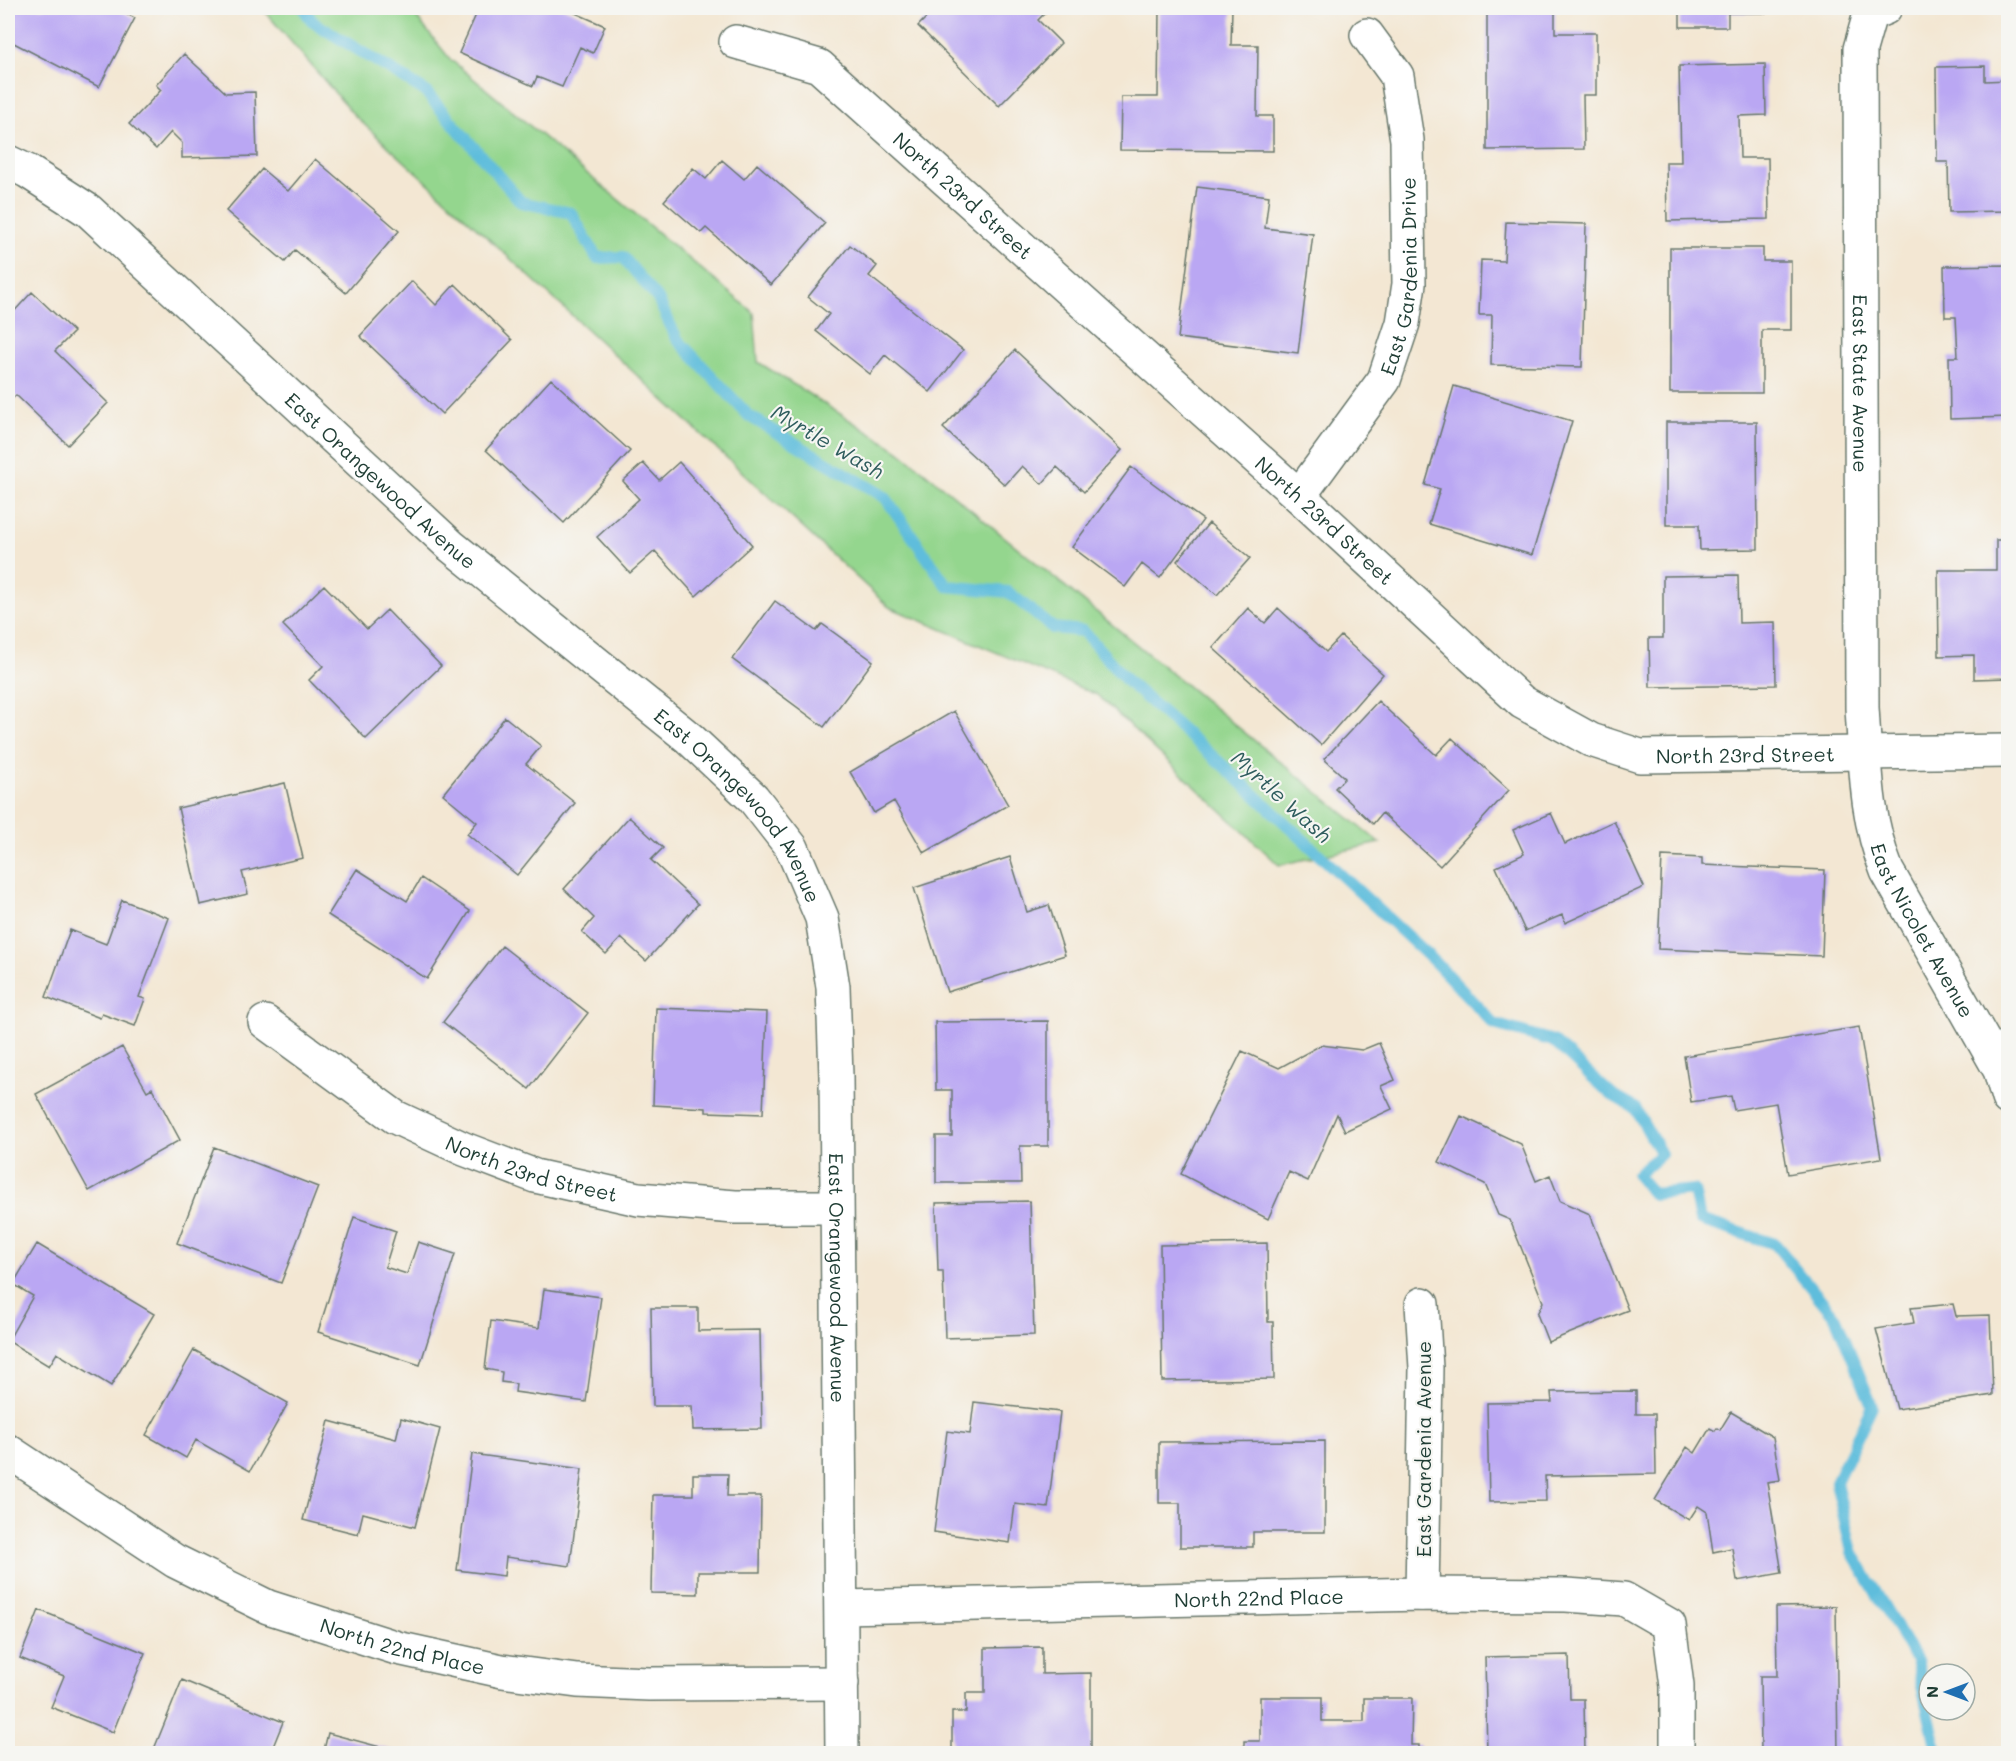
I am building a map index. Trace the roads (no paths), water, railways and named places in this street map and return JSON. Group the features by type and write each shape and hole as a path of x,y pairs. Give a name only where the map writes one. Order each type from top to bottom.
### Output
{"street":[{"name":"East State Avenue","path":"1864,753 1860,49 1878,11"},
{"name":"East Gardenia Drive","path":"1299,496 1384,380 1403,323 1409,284 1407,140 1397,76 1367,35"},
{"name":"North 23rd Street","path":"736,42 819,66 1299,496 1522,702 1591,740 1640,756 2008,751"},
{"name":"East Orangewood Avenue","path":"8,162 27,171 89,211 451,546 689,738 753,798 792,848 822,918 833,987 837,1076 836,1207 842,1754"},
{"name":"East Nicolet Avenue","path":"1864,753 1866,796 1874,839 1887,871 2000,1070 2008,1098"},
{"name":"North 23rd Street","path":"264,1022 395,1117 464,1149 535,1176 638,1199 735,1207 836,1207"},
{"name":"East Gardenia Avenue","path":"1422,1304 1426,1368 1422,1594"},
{"name":"North 22nd Place","path":"8,1451 175,1561 268,1607 397,1648 502,1671 577,1681 649,1684 842,1683"},
{"name":"North 22nd Place","path":"842,1607 1422,1594 1566,1595 1624,1599 1669,1625 1677,1686 1677,1754"}],"waterway":[{"name":"Myrtle Wash","path":"303,8 313,22 425,91 521,202 571,213 597,258 623,257 658,299 677,339 749,416 885,497 947,586 1008,592 1053,628 1083,631 1128,682 1227,769 1435,962 1494,1024 1553,1041 1612,1095 1635,1108 1661,1154 1637,1175 1653,1194 1694,1190 1700,1220 1775,1244 1836,1318 1872,1406 1836,1482 1852,1552 1916,1660 1938,1754"}]}
